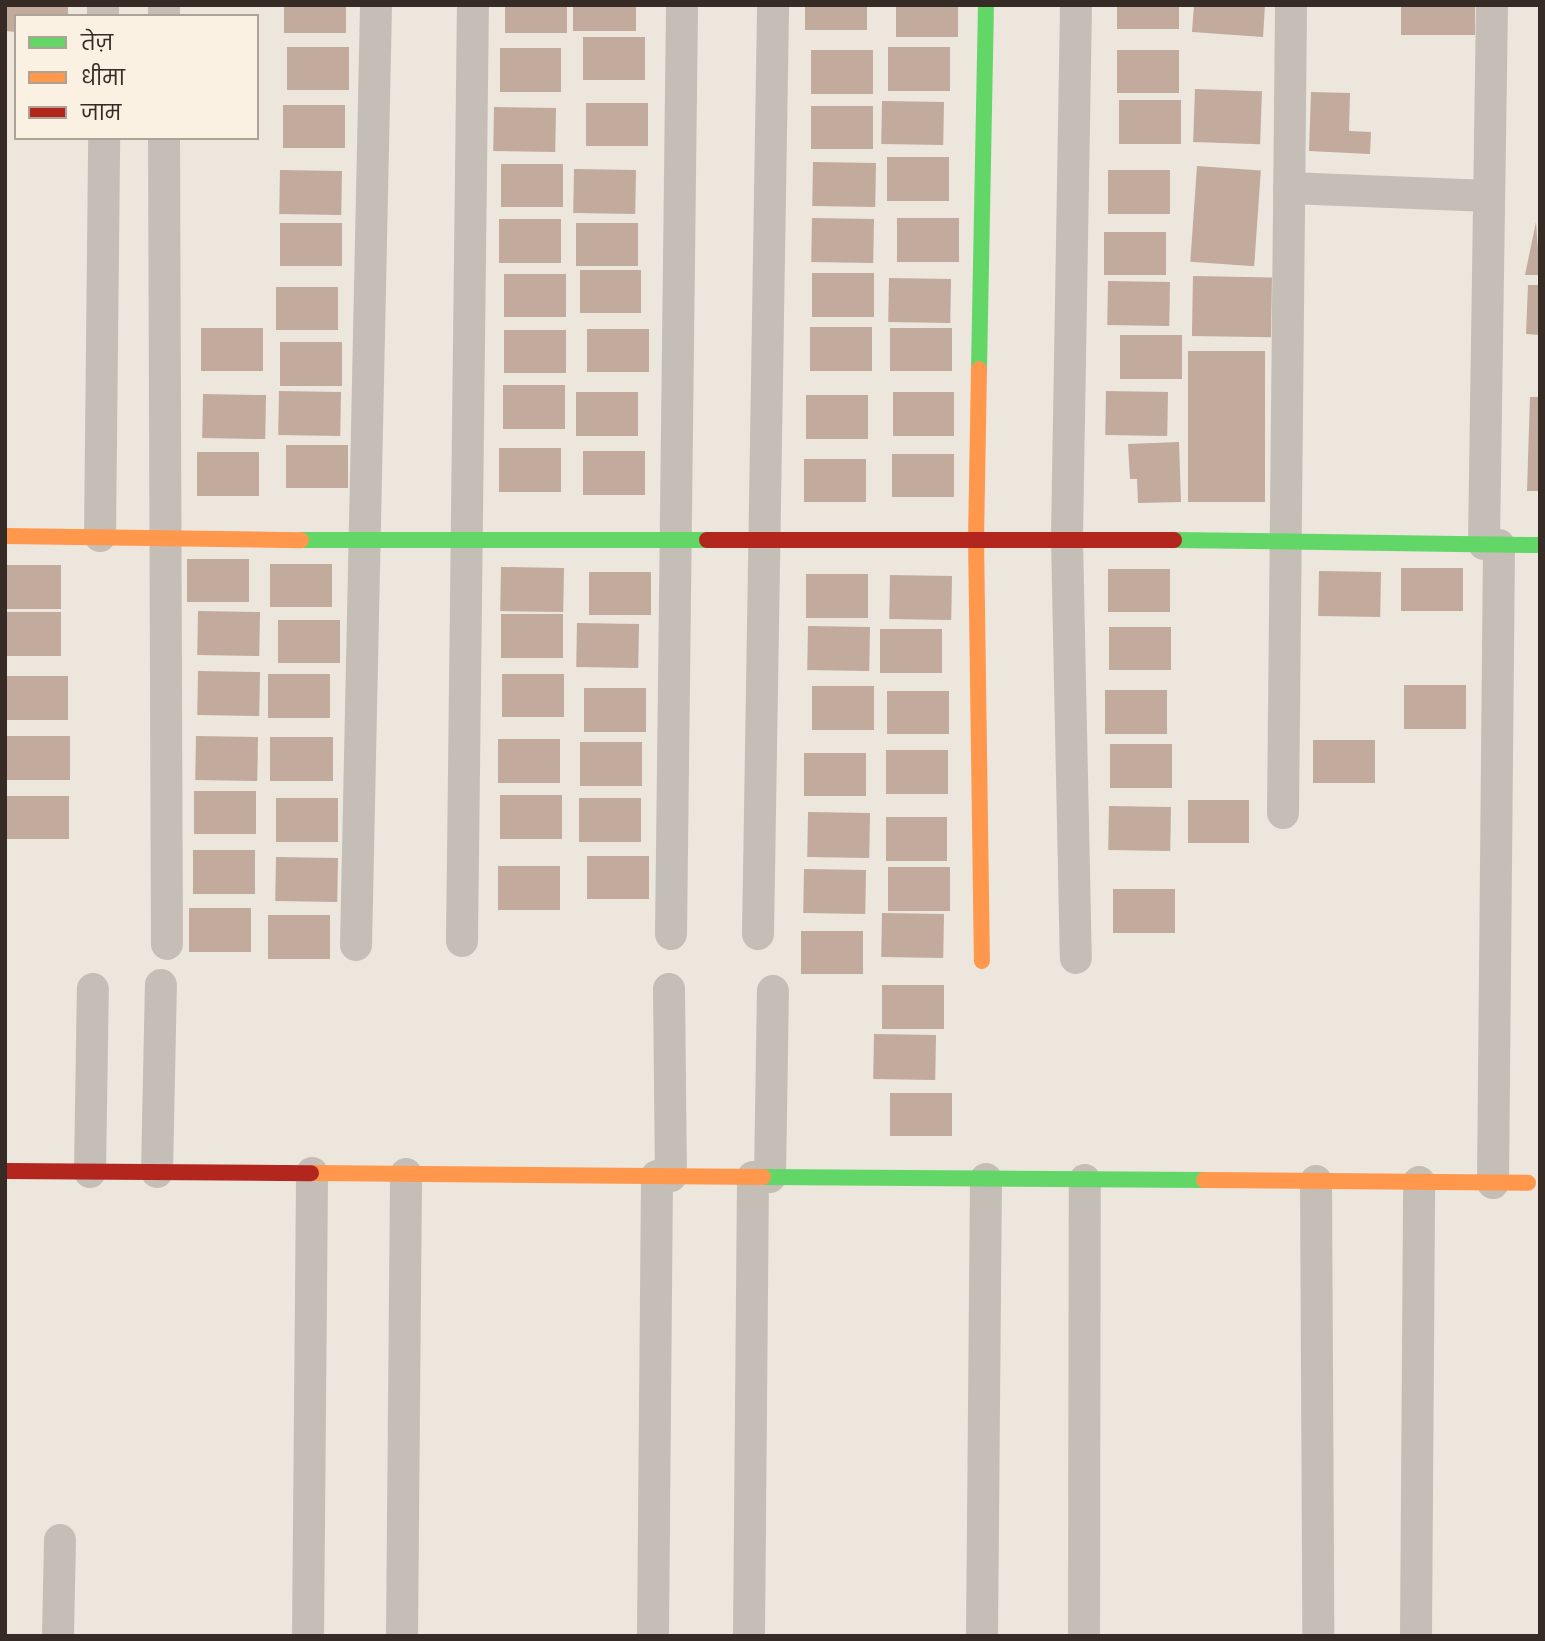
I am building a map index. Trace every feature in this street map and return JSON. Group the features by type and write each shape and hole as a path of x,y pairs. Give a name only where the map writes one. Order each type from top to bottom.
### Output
{"street":[{"path":"356,945 376,5"},
{"path":"462,941 473,5"},
{"path":"671,934 682,5"},
{"path":"758,934 773,5"},
{"path":"982,961 976,537 986,5"},
{"path":"1076,5 1067,538 1076,958"},
{"path":"1283,813 1291,5"},
{"path":"1492,5 1489,196 1493,1183"},
{"path":"100,536 104,140"},
{"path":"164,140 163,536 167,944"},
{"path":"1289,188 1489,196"},
{"path":"5,536 467,542 677,537 976,537 1540,545"},
{"path":"157,1172 161,985"},
{"path":"90,1172 93,989"},
{"path":"653,1636 669,989"},
{"path":"749,1636 761,1177 773,991"},
{"path":"5,1171 1528,1183"},
{"path":"308,1636 312,1173"},
{"path":"402,1636 406,1174"},
{"path":"982,1636 986,1179"},
{"path":"1084,1636 1085,1180"},
{"path":"1317,1181 1318,1636"},
{"path":"1416,1636 1419,1182"},
{"path":"58,1636 60,1540"}],"building":[{"path":"6,5 68,5 68,14 14,14 14,32 6,31"},
{"path":"284,5 346,5 346,33 284,33"},
{"path":"505,5 567,5 567,33 505,33"},
{"path":"573,5 636,5 636,31 573,31"},
{"path":"805,5 867,5 867,30 805,30"},
{"path":"896,5 958,5 958,37 896,37"},
{"path":"1117,5 1179,5 1179,29 1117,29"},
{"path":"1194,5 1265,5 1263,37 1192,32"},
{"path":"1401,5 1475,5 1475,35 1401,35"},
{"path":"583,37 645,37 645,80 583,80"},
{"path":"287,47 349,47 349,90 287,90"},
{"path":"888,47 950,47 950,91 888,91"},
{"path":"500,48 561,48 561,92 500,92"},
{"path":"811,50 873,50 873,94 811,94"},
{"path":"1117,50 1179,50 1179,93 1117,93"},
{"path":"1195,89 1262,91 1260,144 1193,142"},
{"path":"1311,92 1350,93 1349,131 1371,132 1370,154 1309,151"},
{"path":"1119,100 1181,100 1181,144 1119,144"},
{"path":"882,101 944,102 943,145 881,144"},
{"path":"586,103 648,103 648,146 586,146"},
{"path":"283,105 345,105 345,148 283,148"},
{"path":"811,106 873,106 873,149 811,149"},
{"path":"494,107 556,108 555,152 493,151"},
{"path":"887,157 949,157 949,201 887,201"},
{"path":"813,162 876,163 875,207 812,206"},
{"path":"501,164 563,164 563,207 501,207"},
{"path":"1197,166 1261,170 1254,266 1190,262"},
{"path":"574,169 636,170 635,214 573,213"},
{"path":"280,170 342,171 341,215 279,214"},
{"path":"1108,170 1170,170 1170,214 1108,214"},
{"path":"812,218 874,219 873,263 811,262"},
{"path":"897,218 959,218 959,262 897,262"},
{"path":"499,219 561,219 561,263 499,263"},
{"path":"1536,222 1540,275 1525,275"},
{"path":"280,223 342,223 342,266 280,266"},
{"path":"576,223 638,223 638,266 576,266"},
{"path":"1104,232 1166,232 1166,275 1104,275"},
{"path":"580,270 641,270 641,313 580,313"},
{"path":"812,273 874,273 874,317 812,317"},
{"path":"504,274 566,274 566,317 504,317"},
{"path":"1193,276 1272,277 1271,337 1192,336"},
{"path":"889,278 951,279 950,323 888,322"},
{"path":"1108,281 1170,282 1169,326 1107,325"},
{"path":"1528,285 1540,285 1540,335 1526,334"},
{"path":"276,287 338,287 338,330 276,330"},
{"path":"810,327 872,327 872,371 810,371"},
{"path":"201,328 263,328 263,371 201,371"},
{"path":"890,328 952,328 952,371 890,371"},
{"path":"587,329 649,329 649,372 587,372"},
{"path":"504,330 566,330 566,373 504,373"},
{"path":"1120,335 1182,335 1182,379 1120,379"},
{"path":"280,342 342,342 342,386 280,386"},
{"path":"1188,351 1265,351 1265,502 1188,502"},
{"path":"503,385 565,385 565,429 503,429"},
{"path":"279,391 341,392 340,436 278,435"},
{"path":"1106,391 1168,392 1167,436 1105,435"},
{"path":"576,392 638,392 638,436 576,436"},
{"path":"893,392 954,392 954,436 893,436"},
{"path":"203,394 266,395 265,439 202,438"},
{"path":"806,395 868,395 868,439 806,439"},
{"path":"1530,397 1540,397 1540,491 1527,491"},
{"path":"1179,442 1181,502 1138,503 1137,479 1130,479 1128,444"},
{"path":"286,445 348,445 348,488 286,488"},
{"path":"499,448 561,448 561,492 499,492"},
{"path":"583,451 645,451 645,495 583,495"},
{"path":"197,452 259,452 259,496 197,496"},
{"path":"892,454 954,454 954,497 892,497"},
{"path":"804,459 866,459 866,502 804,502"},
{"path":"187,559 249,559 249,602 187,602"},
{"path":"270,564 332,564 332,607 270,607"},
{"path":"5,565 61,565 61,609 5,609"},
{"path":"501,567 564,568 563,612 500,611"},
{"path":"1401,568 1463,568 1463,611 1401,611"},
{"path":"1108,569 1170,569 1170,612 1108,612"},
{"path":"1319,571 1381,572 1380,617 1318,616"},
{"path":"589,572 651,572 651,615 589,615"},
{"path":"806,574 868,574 868,618 806,618"},
{"path":"890,575 952,576 951,620 889,619"},
{"path":"198,611 260,612 259,656 197,655"},
{"path":"5,612 61,612 61,656 5,656"},
{"path":"501,614 563,614 563,658 501,658"},
{"path":"278,620 340,620 340,663 278,663"},
{"path":"577,623 639,624 638,668 576,667"},
{"path":"808,626 870,627 869,671 807,670"},
{"path":"1109,627 1171,627 1171,670 1109,670"},
{"path":"880,629 942,629 942,673 880,673"},
{"path":"198,671 260,672 259,716 197,715"},
{"path":"268,674 330,674 330,718 268,718"},
{"path":"502,674 564,674 564,717 502,717"},
{"path":"5,676 68,676 68,720 5,720"},
{"path":"1404,685 1466,685 1466,729 1404,729"},
{"path":"812,686 874,686 874,730 812,730"},
{"path":"584,688 646,688 646,732 584,732"},
{"path":"1105,690 1167,690 1167,734 1105,734"},
{"path":"887,691 949,691 949,734 887,734"},
{"path":"7,736 70,736 70,780 7,780"},
{"path":"196,736 258,737 257,781 195,780"},
{"path":"270,737 333,737 333,781 270,781"},
{"path":"498,739 560,739 560,783 498,783"},
{"path":"1313,740 1375,740 1375,783 1313,783"},
{"path":"580,742 642,742 642,786 580,786"},
{"path":"1110,744 1172,744 1172,788 1110,788"},
{"path":"886,750 948,750 948,794 886,794"},
{"path":"804,753 866,753 866,796 804,796"},
{"path":"194,791 256,791 256,834 194,834"},
{"path":"500,795 562,795 562,839 500,839"},
{"path":"7,796 69,796 69,839 7,839"},
{"path":"276,798 338,798 338,842 276,842"},
{"path":"579,798 641,798 641,842 579,842"},
{"path":"1188,800 1249,800 1249,843 1188,843"},
{"path":"1109,806 1171,807 1170,851 1108,850"},
{"path":"808,812 870,813 869,858 807,857"},
{"path":"886,817 947,817 947,861 886,861"},
{"path":"193,850 255,850 255,894 193,894"},
{"path":"587,856 649,856 649,899 587,899"},
{"path":"276,857 338,858 337,902 275,901"},
{"path":"498,866 560,866 560,910 498,910"},
{"path":"888,867 950,867 950,911 888,911"},
{"path":"804,869 866,870 865,914 803,913"},
{"path":"1113,889 1175,889 1175,933 1113,933"},
{"path":"189,908 251,908 251,952 189,952"},
{"path":"882,913 944,914 943,958 881,957"},
{"path":"268,915 330,915 330,959 268,959"},
{"path":"801,931 863,931 863,974 801,974"},
{"path":"882,985 944,985 944,1029 882,1029"},
{"path":"874,1034 936,1035 935,1080 873,1079"},
{"path":"890,1093 952,1093 952,1136 890,1136"}],"traffic: fast":[{"path":"979,369 986,5"},
{"path":"301,540 707,540"},
{"path":"1174,540 1540,545"},
{"path":"763,1177 1204,1180"}],"traffic: slow":[{"path":"979,369 976,537 982,961"},
{"path":"5,536 301,540"},
{"path":"311,1173 763,1177"},
{"path":"1204,1180 1528,1183"}],"traffic: jam":[{"path":"707,540 1174,540"},
{"path":"5,1171 311,1173"}]}
